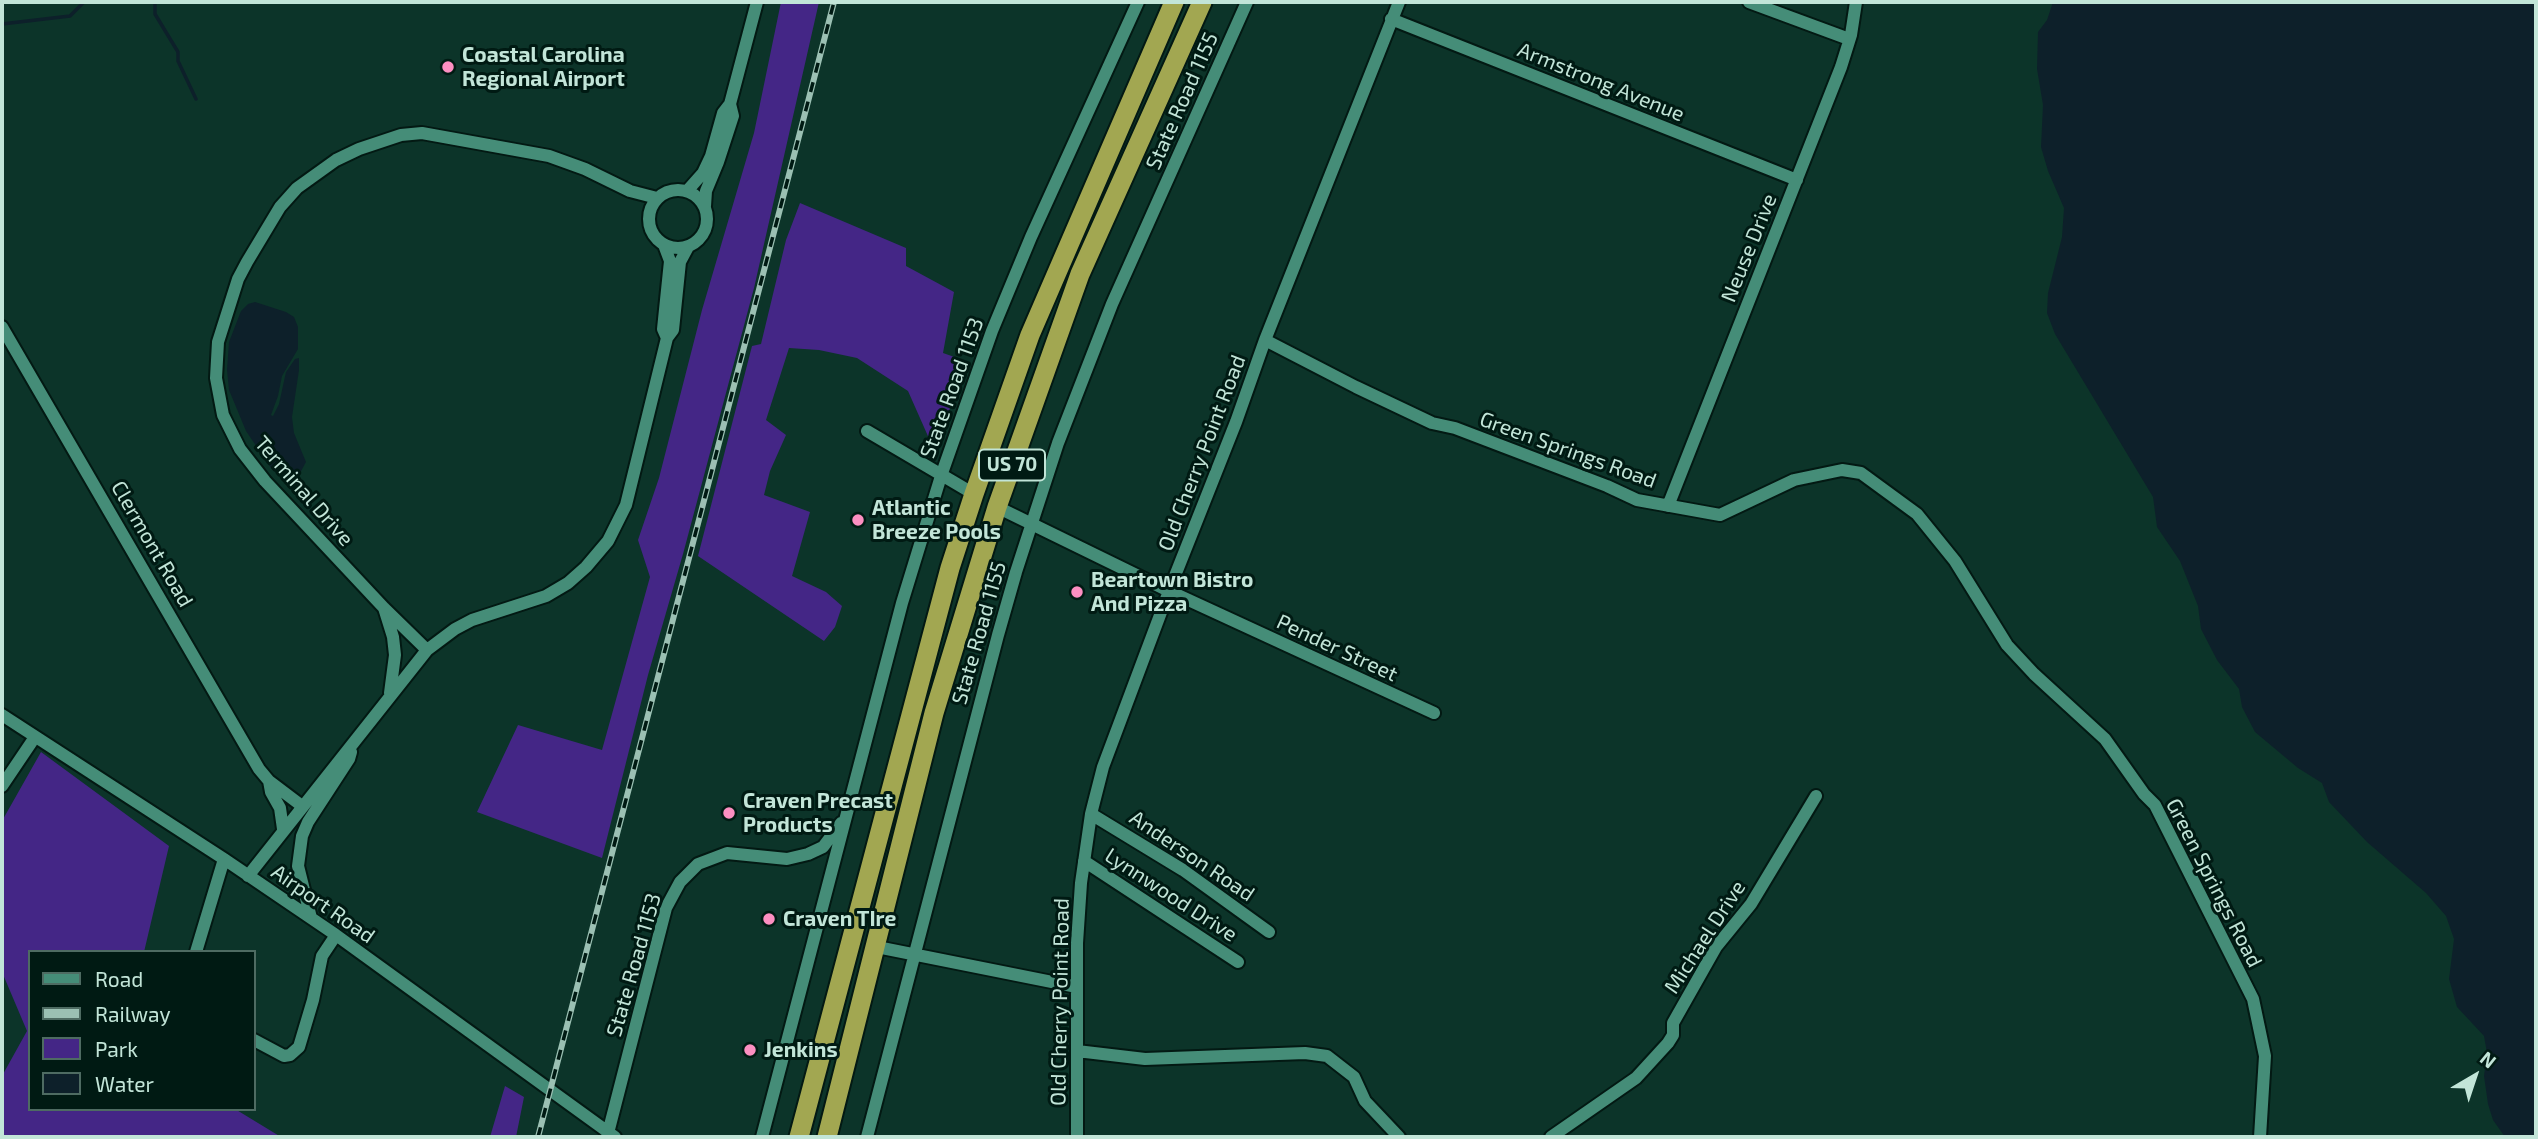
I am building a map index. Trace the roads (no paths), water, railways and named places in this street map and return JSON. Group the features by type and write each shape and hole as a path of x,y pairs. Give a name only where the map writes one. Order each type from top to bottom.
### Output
{"highway":[{"path":"799,1137 946,581 974,494 1030,335 1174,2"},
{"name":"US 70","path":"827,1137 934,713 997,507 1080,274 1202,2"}],"street":[{"path":"705,206 694,194 687,191 703,173 711,156 723,113 730,104 757,2"},
{"name":"State Road 1153","path":"762,1137 905,590 941,476 992,331 1031,237 1138,2"},
{"name":"State Road 1155","path":"867,1137 991,662 1031,525 1081,379 1246,2"},
{"name":"Old Cherry Point Road","path":"1077,1137 1077,943 1084,861 1091,814 1112,739 1236,422 1265,340 1399,2"},
{"path":"1749,2 1849,39"},
{"name":"Neuse Drive","path":"1668,506 1841,67 1856,2"},
{"name":"Armstrong Avenue","path":"1391,19 1797,180"},
{"path":"248,876 427,650 454,629 472,620 526,604 557,589 586,568 608,541 626,505 667,338 673,330 680,262 688,247 704,234 708,215 705,206 706,191 733,116 730,104"},
{"name":"Terminal Drive","path":"427,650 265,481 240,449 223,415 216,378 218,342 238,279 260,237 280,207 297,188 336,160 385,139 422,134 559,158 630,191 657,198 671,190 687,191"},
{"path":"657,198 649,215 649,224 657,240 672,248 688,247"},
{"path":"664,245 670,261 663,329 667,338"},
{"name":"Clermont Road","path":"2,327 259,769 269,781 302,806"},
{"name":"Green Springs Road","path":"1265,340 1432,423 1455,428 1637,500 1720,515 1794,480 1826,471 1842,470 1861,473 1917,514 1955,561 2007,645 2034,674 2105,739 2144,794 2155,805 2253,999 2265,1056 2260,1137"},
{"path":"867,431 974,494"},
{"name":"Pender Street","path":"997,507 1169,591 1434,713"},
{"path":"384,608 395,655 389,695"},
{"name":"Airport Road","path":"2,715 336,935 610,1136"},
{"path":"2,786 35,737"},
{"path":"311,918 298,866 302,836 318,805 349,759 354,740"},
{"name":"Clermont Road","path":"269,781 271,792 280,808 283,830"},
{"name":"Michael Drive","path":"1551,1137 1636,1079 1668,1043 1673,1035 1673,1023 1716,947 1751,904 1816,796"},
{"name":"State Road 1153","path":"610,1136 666,908 680,882 698,864 727,853 787,859 808,854 823,847 839,828 850,804"},
{"name":"Anderson Road","path":"1091,814 1183,870 1269,932"},
{"path":"197,950 224,859"},
{"name":"Lynnwood Drive","path":"1084,861 1238,962"},
{"path":"256,1041 284,1056 290,1055 299,1047 313,1000 321,956 336,935"},
{"path":"877,947 1077,987"},
{"path":"1077,1051 1145,1059 1305,1053 1327,1056 1354,1077 1365,1101 1399,1137"}],"water":[{"path":"2053,2 2536,2 2536,1137 2505,1137 2493,1120 2484,1076 2487,1053 2484,1036 2457,1007 2449,979 2454,939 2446,916 2426,893 2367,842 2329,802 2322,783 2298,768 2255,732 2242,707 2239,689 2217,660 2201,629 2198,606 2180,561 2157,527 2153,497 2055,334 2047,313 2048,293 2062,237 2064,208 2041,147 2043,105 2037,69 2038,32 2047,20"},
{"path":"255,302 286,312 294,317 298,327 298,349 282,376 271,415 273,416 279,404 286,372 295,359 299,358 292,417 294,433 306,462 300,473 293,476 278,474 271,468 246,431 229,390 229,342 241,311 248,304"}],"waterway":[{"path":"2,24 70,16 84,2"},
{"path":"155,2 155,14 178,52 178,61 196,99"}],"railway":[{"path":"538,1137 834,2"}],"place":[{"name":"Coastal Carolina Regional Airport","path":"448,67"},
{"name":"Atlantic Breeze Pools","path":"858,520"},
{"name":"Beartown Bistro And Pizza","path":"1077,592"},
{"name":"Craven Precast Products","path":"729,813"},
{"name":"Craven TIre","path":"769,919"},
{"name":"Jenkins","path":"750,1050"}]}
